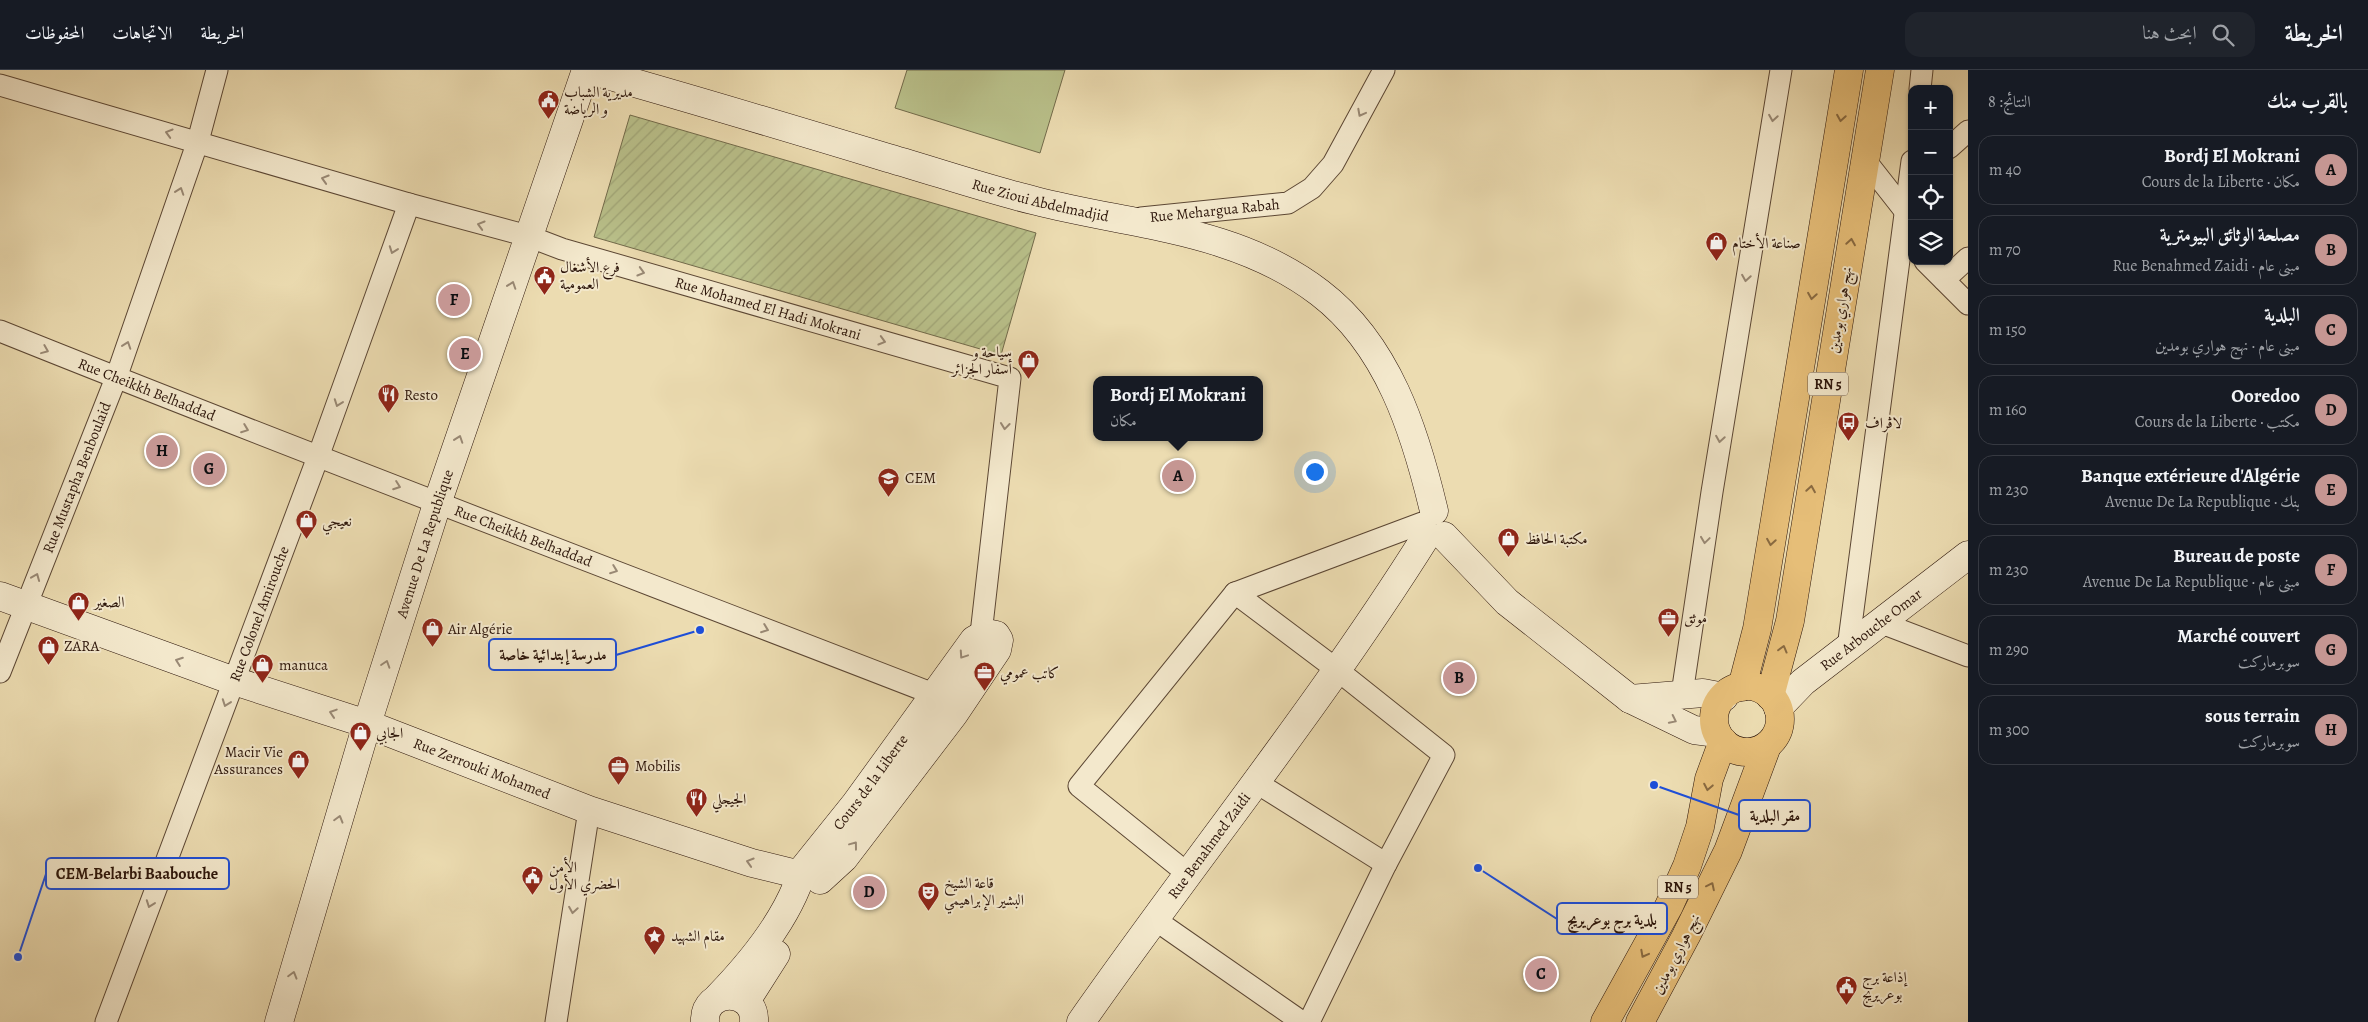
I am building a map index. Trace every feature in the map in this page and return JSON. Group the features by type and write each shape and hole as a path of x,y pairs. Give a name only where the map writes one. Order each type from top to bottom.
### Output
{"main road":[{"name":"Rue Zioui Abdelmadjid","path":"587,70 1035,201 1221,241 1258,256 1290,273 1321,294 1366,339 1381,363 1414,436 1432,526"},
{"name":"Avenue De La Republique","path":"279,1022 367,724 438,501 528,236 587,70"},
{"name":"نهج هواري بومدين","path":"1733,692 1757,629 1849,70"},
{"name":"نهج هواري بومدين","path":"1774,702 1790,622 1880,70"},
{"path":"1432,526 1507,602 1630,699 1694,730 1720,737 1739,751 1749,752 1767,746 1778,732 1780,724 1774,702 1752,687 1733,692 1630,699"},
{"name":"Rue Benahmed Zaidi","path":"1082,1022 1154,919 1257,783 1399,579 1432,526"},
{"name":"Rue Arbouche Omar","path":"1774,702 1848,648 1879,622 1968,555"},
{"name":"Rue Zerrouki Mohamed","path":"0,596 234,680 367,724 588,810 806,880"},
{"name":"Cours de la Liberte","path":"705,1022 707,1009 770,935 806,880 844,858 945,704 997,650 998,640 996,635 991,633 981,634"},
{"path":"1720,737 1715,714 1733,692"},
{"name":"نهج هواري بومدين","path":"1605,1022 1669,906 1687,866 1700,827 1709,779 1720,737"},
{"name":"نهج هواري بومدين","path":"1640,1022 1686,936 1728,851 1767,746"},
{"name":"Cours de la Liberte","path":"755,1014 806,880"},
{"path":"718,997 734,995 755,1014"}],"street":[{"name":"Rue Mustapha Benboulaid","path":"0,672 116,378 198,141 217,70"},
{"name":"Rue Mehargua Rabah","path":"1124,220 1288,203 1312,188 1333,164 1384,70"},
{"path":"1682,694 1713,482 1781,70"},
{"path":"1920,85 1922,70"},
{"name":"Rue Mohamed El Hadi Mokrani","path":"0,85 198,141 409,204 528,236 562,249 1010,378 981,634"},
{"path":"1953,144 1968,131"},
{"path":"1848,648 1907,243 1908,199 1865,160"},
{"name":"Rue Colonel Amirouche","path":"106,1022 318,457 409,204"},
{"path":"1944,280 1968,258"},
{"path":"1929,265 1968,304"},
{"name":"Rue Cheikkh Belhaddad","path":"0,332 318,457 438,501 945,704"},
{"path":"1188,874 1079,786 1235,593 1432,526"},
{"path":"1235,593 1336,669 1444,755 1386,864 1309,1022"},
{"path":"1879,622 1968,656"},
{"path":"1257,783 1386,864"},
{"path":"556,1022 588,810"},
{"path":"1154,919 1302,1022"}],"green space":[{"path":"907,70 1065,70 1040,153 895,108"},
{"path":"630,115 1036,233 1001,355 594,237"}],"place":[{"name":"مديرية الشباب و الرياضة","path":"548,120"},
{"name":"صناعة الأختام","path":"1716,262"},
{"name":"فرع الأشغال العمومية","path":"544,295"},
{"name":"Bureau de poste","path":"454,300"},
{"name":"Banque extérieure d'Algérie","path":"465,354"},
{"name":"سياحة و أسفار الجزائر","path":"1028,380"},
{"name":"Resto","path":"388,414"},
{"name":"لاڤراف","path":"1849,442"},
{"name":"sous terrain","path":"162,451"},
{"name":"Marché couvert","path":"209,469"},
{"name":"Bordj El Mokrani","path":"1178,476"},
{"name":"CEM","path":"889,497"},
{"name":"نعيجي","path":"306,540"},
{"name":"مكتبة الحافظ","path":"1509,558"},
{"name":"الصغير","path":"78,621"},
{"name":"مدرسة إبتدائية خاصة","path":"700,630"},
{"name":"موثق","path":"1668,637"},
{"name":"Air Algérie","path":"432,648"},
{"name":"ZARA","path":"48,665"},
{"name":"مصلحة الوثائق البيومترية","path":"1459,678"},
{"name":"manuca","path":"263,684"},
{"name":"كاتب عمومي","path":"984,692"},
{"name":"الجابي","path":"360,752"},
{"name":"Macir Vie Assurances","path":"299,780"},
{"name":"Mobilis","path":"619,785"},
{"name":"مقر البلدية","path":"1654,785"},
{"name":"الجيجلي","path":"696,818"},
{"name":"بلدية برج بوعريريج","path":"1478,868"},
{"name":"Ooredoo","path":"869,892"},
{"name":"الأمن الحضري الأول","path":"533,895"},
{"name":"قاعة الشيخ البشير الإبراهيمي","path":"928,911"},
{"name":"مقام الشهيد","path":"655,955"},
{"name":"CEM-Belarbi Baabouche","path":"18,957"},
{"name":"البلدية","path":"1541,974"},
{"name":"إذاعة برج بوعريريج","path":"1846,1005"}]}
